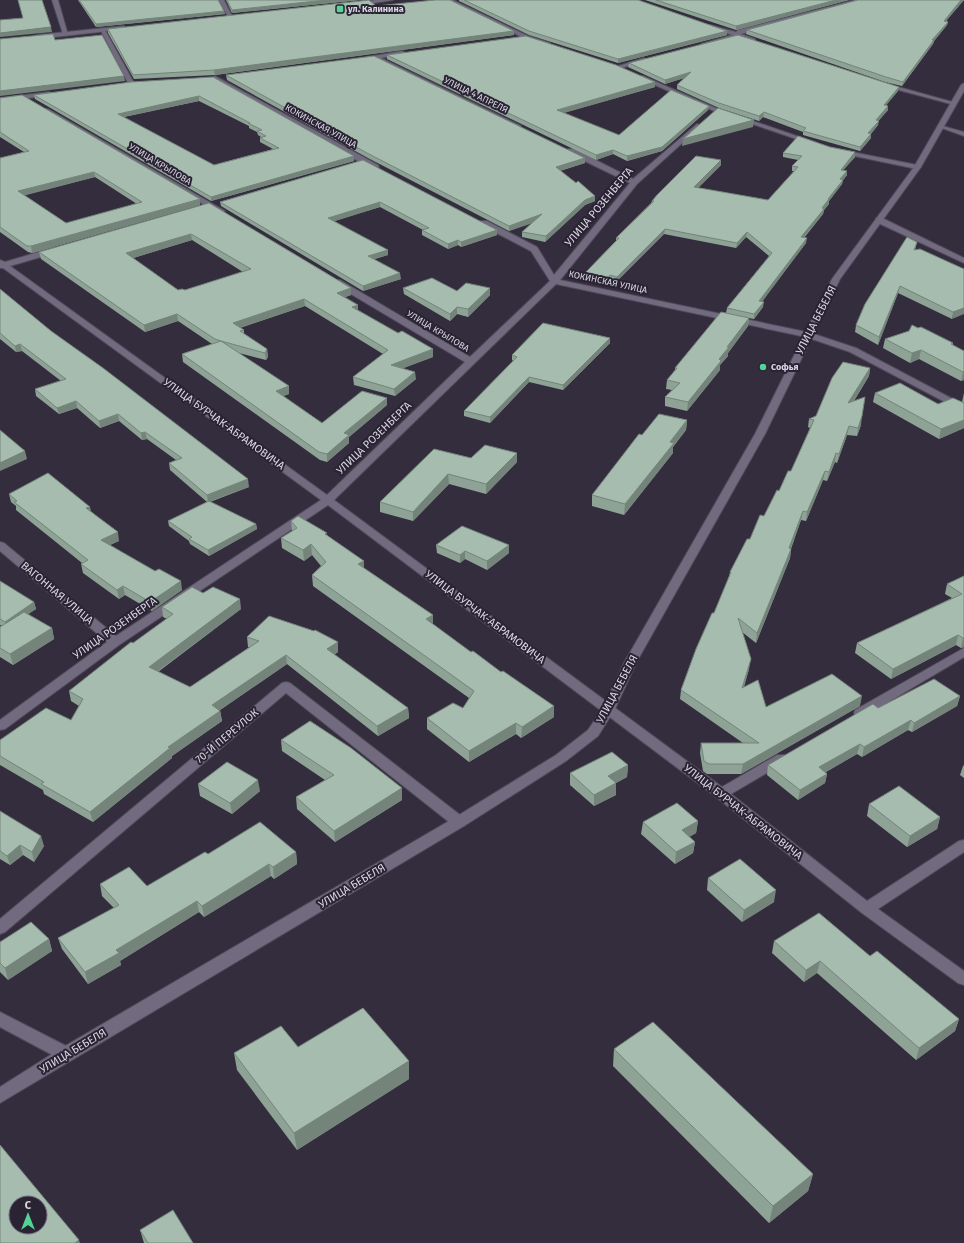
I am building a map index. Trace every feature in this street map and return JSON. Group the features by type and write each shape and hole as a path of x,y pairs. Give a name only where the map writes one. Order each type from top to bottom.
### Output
{"street":[{"path":"55,0 66,34"},
{"path":"221,0 231,17"},
{"path":"344,5 390,0"},
{"path":"449,0 526,36 555,46"},
{"path":"700,45 737,35 740,31 862,0"},
{"path":"224,18 239,16"},
{"path":"708,25 758,42"},
{"path":"30,38 132,27"},
{"path":"102,30 131,83"},
{"path":"511,39 526,36"},
{"path":"352,60 413,52"},
{"name":"УЛИЦА 4 АПРЕЛЯ","path":"375,57 526,130"},
{"path":"618,67 648,59"},
{"path":"611,65 618,67 710,115 817,144"},
{"name":"КОКИНСКАЯ УЛИЦА","path":"230,76 211,78 360,162 385,172"},
{"path":"123,84 138,82"},
{"path":"876,82 953,103"},
{"name":"УЛИЦА БЕБЕЛЯ","path":"0,1096 66,1054 459,822 561,758 593,733 609,709 630,663 760,434 836,280 917,167 953,103 961,96 964,85"},
{"path":"0,100 55,93"},
{"name":"УЛИЦА КРЫЛОВА","path":"24,97 206,206 230,217"},
{"name":"УЛИЦА РОЗЕНБЕРГА","path":"0,726 115,642 328,500 554,281 634,182 710,115"},
{"path":"941,126 964,134"},
{"path":"562,147 634,182"},
{"path":"832,149 917,167"},
{"path":"206,206 225,201"},
{"name":"КОКИНСКАЯ УЛИЦА","path":"477,220 534,249 554,281 808,335 853,350 964,409"},
{"path":"879,220 964,261"},
{"path":"1,264 65,247"},
{"name":"УЛИЦА БУРЧАК-АБРАМОВИЧА","path":"1,264 328,500 609,709 721,794 867,909 964,979"},
{"name":"УЛИЦА КРЫЛОВА","path":"333,279 470,362"},
{"name":"ВАГОННАЯ УЛИЦА","path":"0,545 115,642"},
{"path":"849,719 964,652"},
{"name":"70-Й ПЕРЕУЛОК","path":"0,928 286,686 459,822"},
{"path":"721,794 795,750"},
{"path":"867,909 964,845"},
{"path":"0,1019 66,1054"}],"building":[{"path":"18,0 42,0 51,27 0,33 0,20 23,18"},
{"path":"79,0 218,0 224,11 96,24"},
{"path":"227,0 326,0 232,10"},
{"path":"369,0 376,6 435,0 450,0 514,31 214,70 133,75 108,29"},
{"path":"464,0 638,0 727,31 618,59 529,31"},
{"path":"656,0 836,0 736,26"},
{"path":"858,0 961,0 944,21 948,22 932,40 934,40 903,82 747,30"},
{"path":"53,34 55,40 102,35 124,76 0,91 0,39"},
{"path":"738,35 899,87 884,105 888,106 876,120 879,121 868,133 871,134 860,147 803,131 806,128 764,112 759,116 719,103 677,85 691,72 665,80 629,63"},
{"path":"526,36 616,65 655,82 557,110 619,135 671,90 709,106 662,147 627,156 613,150 596,155 387,55"},
{"path":"374,56 585,158 556,167 576,183 578,181 595,196 585,200 546,236 522,232 542,214 509,226 367,153 226,75"},
{"path":"213,77 354,156 211,197 34,95 131,82","holes":["199,96 250,123 248,123 262,130 257,131 266,136 260,138 279,148 214,165 118,114"]},
{"path":"22,95 200,199 27,246 0,227 0,158 29,151 0,132 0,98","holes":["94,172 142,202 66,223 18,191"]},
{"path":"718,108 754,120 683,139"},
{"path":"798,136 830,147 855,152 841,170 847,171 840,179 843,180 822,208 824,209 801,237 807,238 759,301 764,302 754,314 727,308 772,253 747,232 737,243 665,229 617,277 610,275 608,278 585,273 619,238 616,238 654,201 652,201 696,156 721,160 694,187 768,200 798,167 792,166 802,156 783,153"},
{"path":"363,160 497,230 461,242 458,240 448,244 422,230 429,228 380,202 328,218 388,250 368,256 400,273 363,286 220,202"},
{"path":"209,203 351,288 337,293 358,305 352,307 398,333 402,331 433,349 391,365 415,372 394,389 353,377 388,350 304,299 233,323 244,330 240,331 267,349 265,353 215,339 177,314 144,325 39,252","holes":["191,234 251,269 185,290 178,290 126,253"]},
{"path":"907,237 917,242 914,250 920,249 964,269 964,308 953,312 900,286 879,337 856,325 865,304"},
{"path":"432,278 457,291 466,283 490,288 468,309 457,307 450,314 403,288"},
{"path":"0,289 51,331 103,368 248,479 207,495 169,463 182,458 145,432 141,433 118,414 99,421 76,401 57,408 35,389 66,379 20,344 15,346 0,333"},
{"path":"721,312 749,318 719,359 721,361 688,402 665,397 680,383 667,380"},
{"path":"543,323 610,338 563,385 529,377 490,417 464,411 517,357 512,355"},
{"path":"912,325 918,328 921,327 953,343 951,344 964,351 964,371 963,372 921,350 912,353 885,339 909,331"},
{"path":"221,341 289,386 276,391 322,423 362,391 387,398 344,433 349,435 327,454 319,452 182,354"},
{"path":"843,362 870,368 848,403 865,397 862,416 858,428 849,426 839,454 836,453 829,472 825,471 807,512 803,511 789,548 791,549 757,633 738,618 751,659 742,688 758,680 766,707 832,674 862,696 743,764 709,764 704,761 701,743 759,743 681,690 696,649 712,613 714,613 730,572 747,539 750,539 760,515 764,516 777,490 779,491 788,471 791,471 814,420 809,419 816,416 832,378"},
{"path":"900,383 938,404 953,398 964,403 964,420 941,429 875,393"},
{"path":"659,414 687,420 670,442 674,443 625,504 592,495 639,434 642,435"},
{"path":"0,430 25,451 0,463"},
{"path":"485,445 517,453 486,484 448,474 413,512 380,502 434,449 471,458"},
{"path":"48,473 90,507 86,508 118,532 101,540 155,571 159,569 181,581 150,602 123,586 117,590 81,564 88,560 14,502 17,501 9,494"},
{"path":"209,501 256,524 208,550 189,539 192,537 168,521"},
{"path":"298,516 327,533 325,534 364,561 358,564 433,615 426,619 471,652 473,651 501,672 503,671 554,706 522,727 516,723 469,751 427,718 453,703 463,708 474,691 312,575 326,562 311,544 303,550 281,538 297,528 291,521"},
{"path":"462,526 509,545 487,561 465,551 460,555 436,545"},
{"path":"964,576 964,638 958,635 893,669 857,643 962,594 947,584"},
{"path":"0,581 34,602 5,622 0,619"},
{"path":"192,587 203,593 213,587 240,599 149,667 190,687 259,641 247,637 269,616 314,631 315,630 338,642 327,649 408,708 377,726 286,655 212,705 220,711 168,747 170,748 90,812 41,784 44,782 0,756 0,740 46,708 71,720 83,699 69,691 131,642 133,643 173,614 162,607"},
{"path":"24,612 52,628 10,654 0,648 0,627"},
{"path":"934,679 960,696 914,723 911,720 864,747 860,744 819,767 827,774 800,790 768,765 873,704 878,708"},
{"path":"310,721 351,748 402,788 334,831 296,797 334,775 281,740"},
{"path":"612,752 628,765 608,776 616,783 594,795 570,773"},
{"path":"227,762 258,780 230,803 198,784"},
{"path":"899,786 940,817 910,836 869,804"},
{"path":"677,803 698,821 682,830 695,842 676,852 643,822"},
{"path":"0,811 41,836 32,852 20,845 7,856 0,851"},
{"path":"260,822 296,852 273,867 269,864 202,906 197,901 116,950 119,953 85,972 58,938 119,905 100,884 129,867 147,886 205,852 208,854"},
{"path":"740,859 776,890 744,910 708,878"},
{"path":"819,913 870,956 877,951 959,1019 919,1048 820,961 806,970 774,941"},
{"path":"31,922 49,939 5,968 0,963 0,942"},
{"path":"363,1008 409,1061 294,1133 234,1053 281,1026 298,1047"},
{"path":"653,1022 813,1174 773,1206 614,1049"},
{"path":"0,1145 42,1195 8,1195 8,1235 48,1235 48,1203 79,1240 75,1243 0,1243"},
{"path":"173,1210 193,1243 148,1243 140,1230"}],"place":[{"name":"ул. Калинина","path":"340,9"},
{"name":"Софья","path":"763,367"}]}
